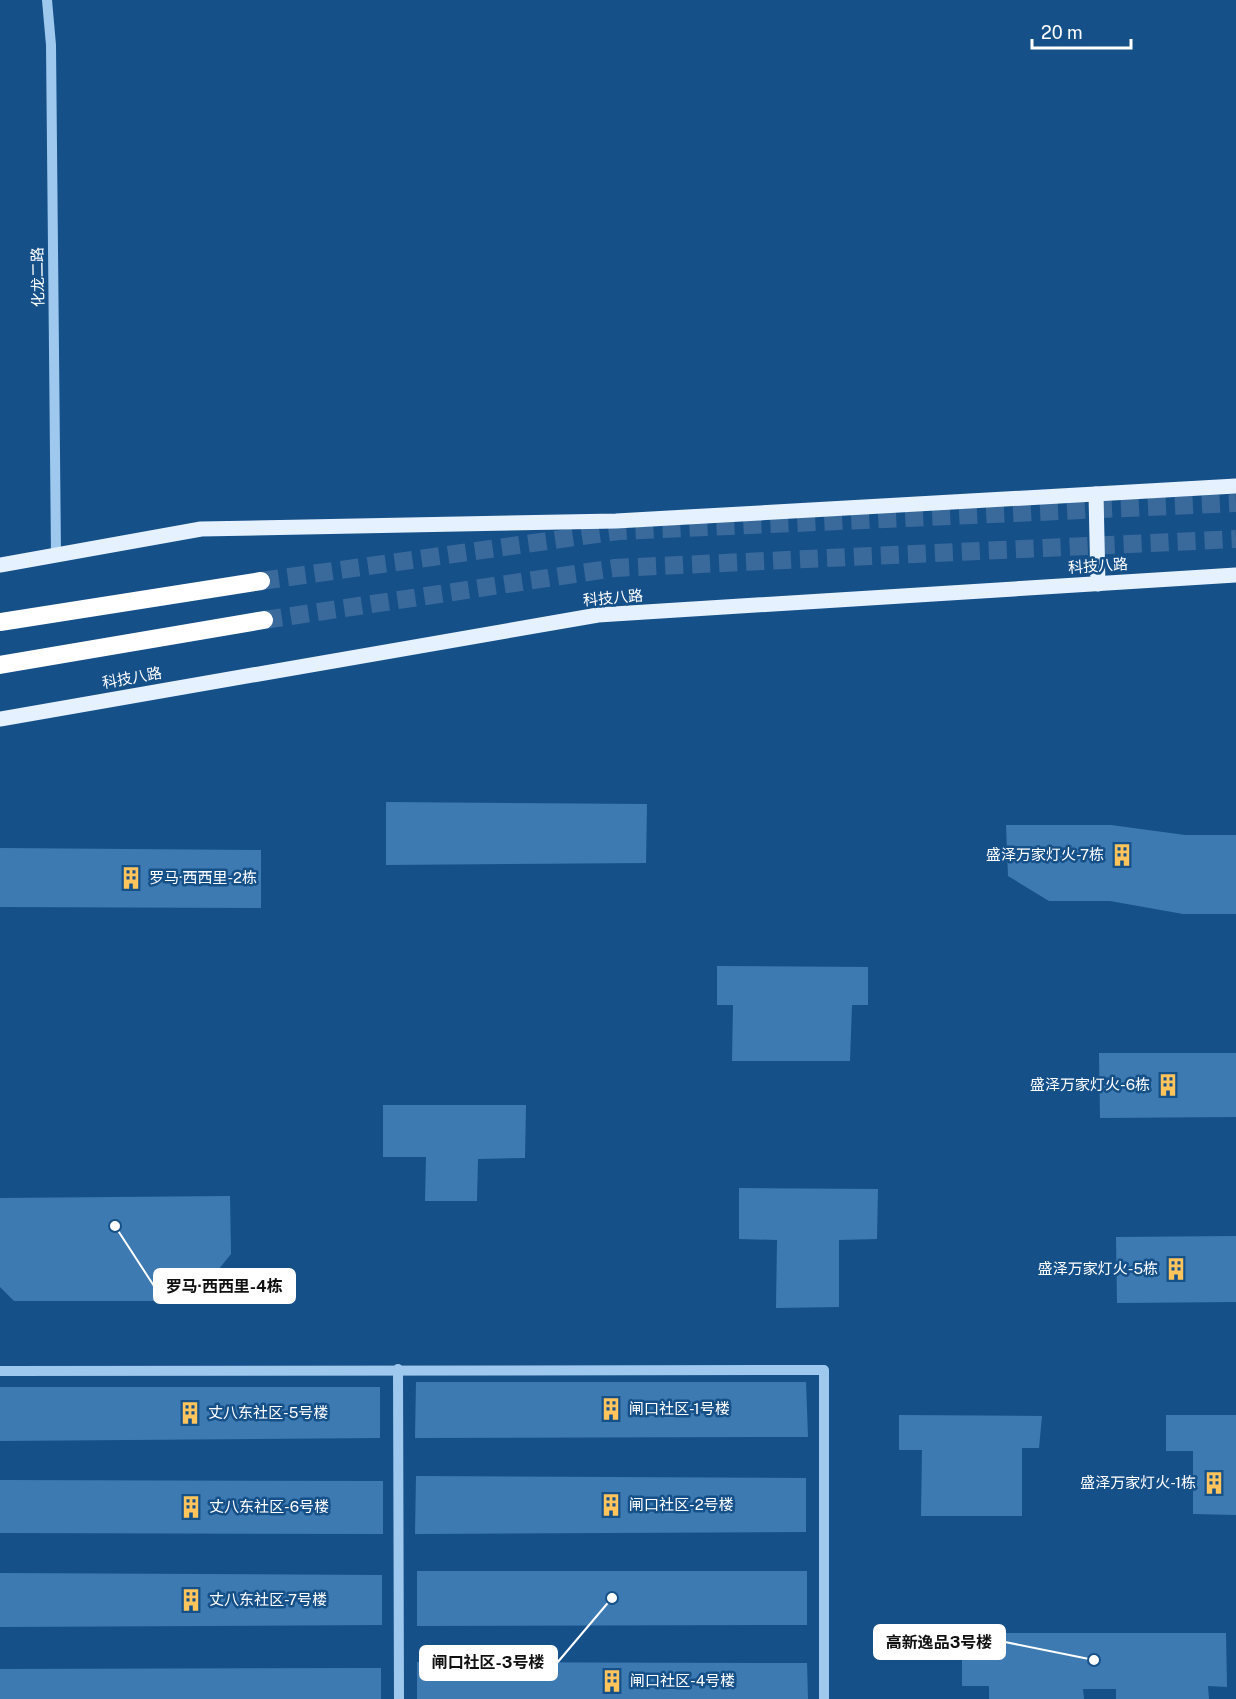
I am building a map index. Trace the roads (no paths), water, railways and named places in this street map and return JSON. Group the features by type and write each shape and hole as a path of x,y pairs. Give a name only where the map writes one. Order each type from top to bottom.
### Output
{"highway":[{"path":"0,622 261,581"},
{"path":"0,665 264,620"}],"main road":[{"path":"0,565 201,529 616,522 1236,486"},
{"path":"1096,494 1098,584"},
{"name":"科技八路","path":"0,719 598,615 1233,576"}],"street":[{"name":"化龙二路","path":"47,0 51,45 56,555"},
{"path":"398,1369 399,1699"},
{"path":"0,1371 824,1370 824,1699"}],"tunnel":[{"path":"261,581 619,531 1236,503"},
{"path":"264,620 615,568 1236,539"}],"place":[{"name":"盛泽万家灯火-7栋","path":"1122,855"},
{"name":"罗马·西西里-2栋","path":"131,878"},
{"name":"盛泽万家灯火-6栋","path":"1168,1085"},
{"name":"罗马·西西里-4栋","path":"115,1226"},
{"name":"盛泽万家灯火-5栋","path":"1176,1269"},
{"name":"闸口社区-1号楼","path":"611,1409"},
{"name":"丈八东社区-5号楼","path":"190,1413"},
{"name":"盛泽万家灯火-1栋","path":"1214,1483"},
{"name":"闸口社区-2号楼","path":"611,1505"},
{"name":"丈八东社区-6号楼","path":"191,1507"},
{"name":"闸口社区-3号楼","path":"612,1598"},
{"name":"丈八东社区-7号楼","path":"191,1600"},
{"name":"高新逸品3号楼","path":"1094,1660"},
{"name":"闸口社区-4号楼","path":"612,1681"}]}
